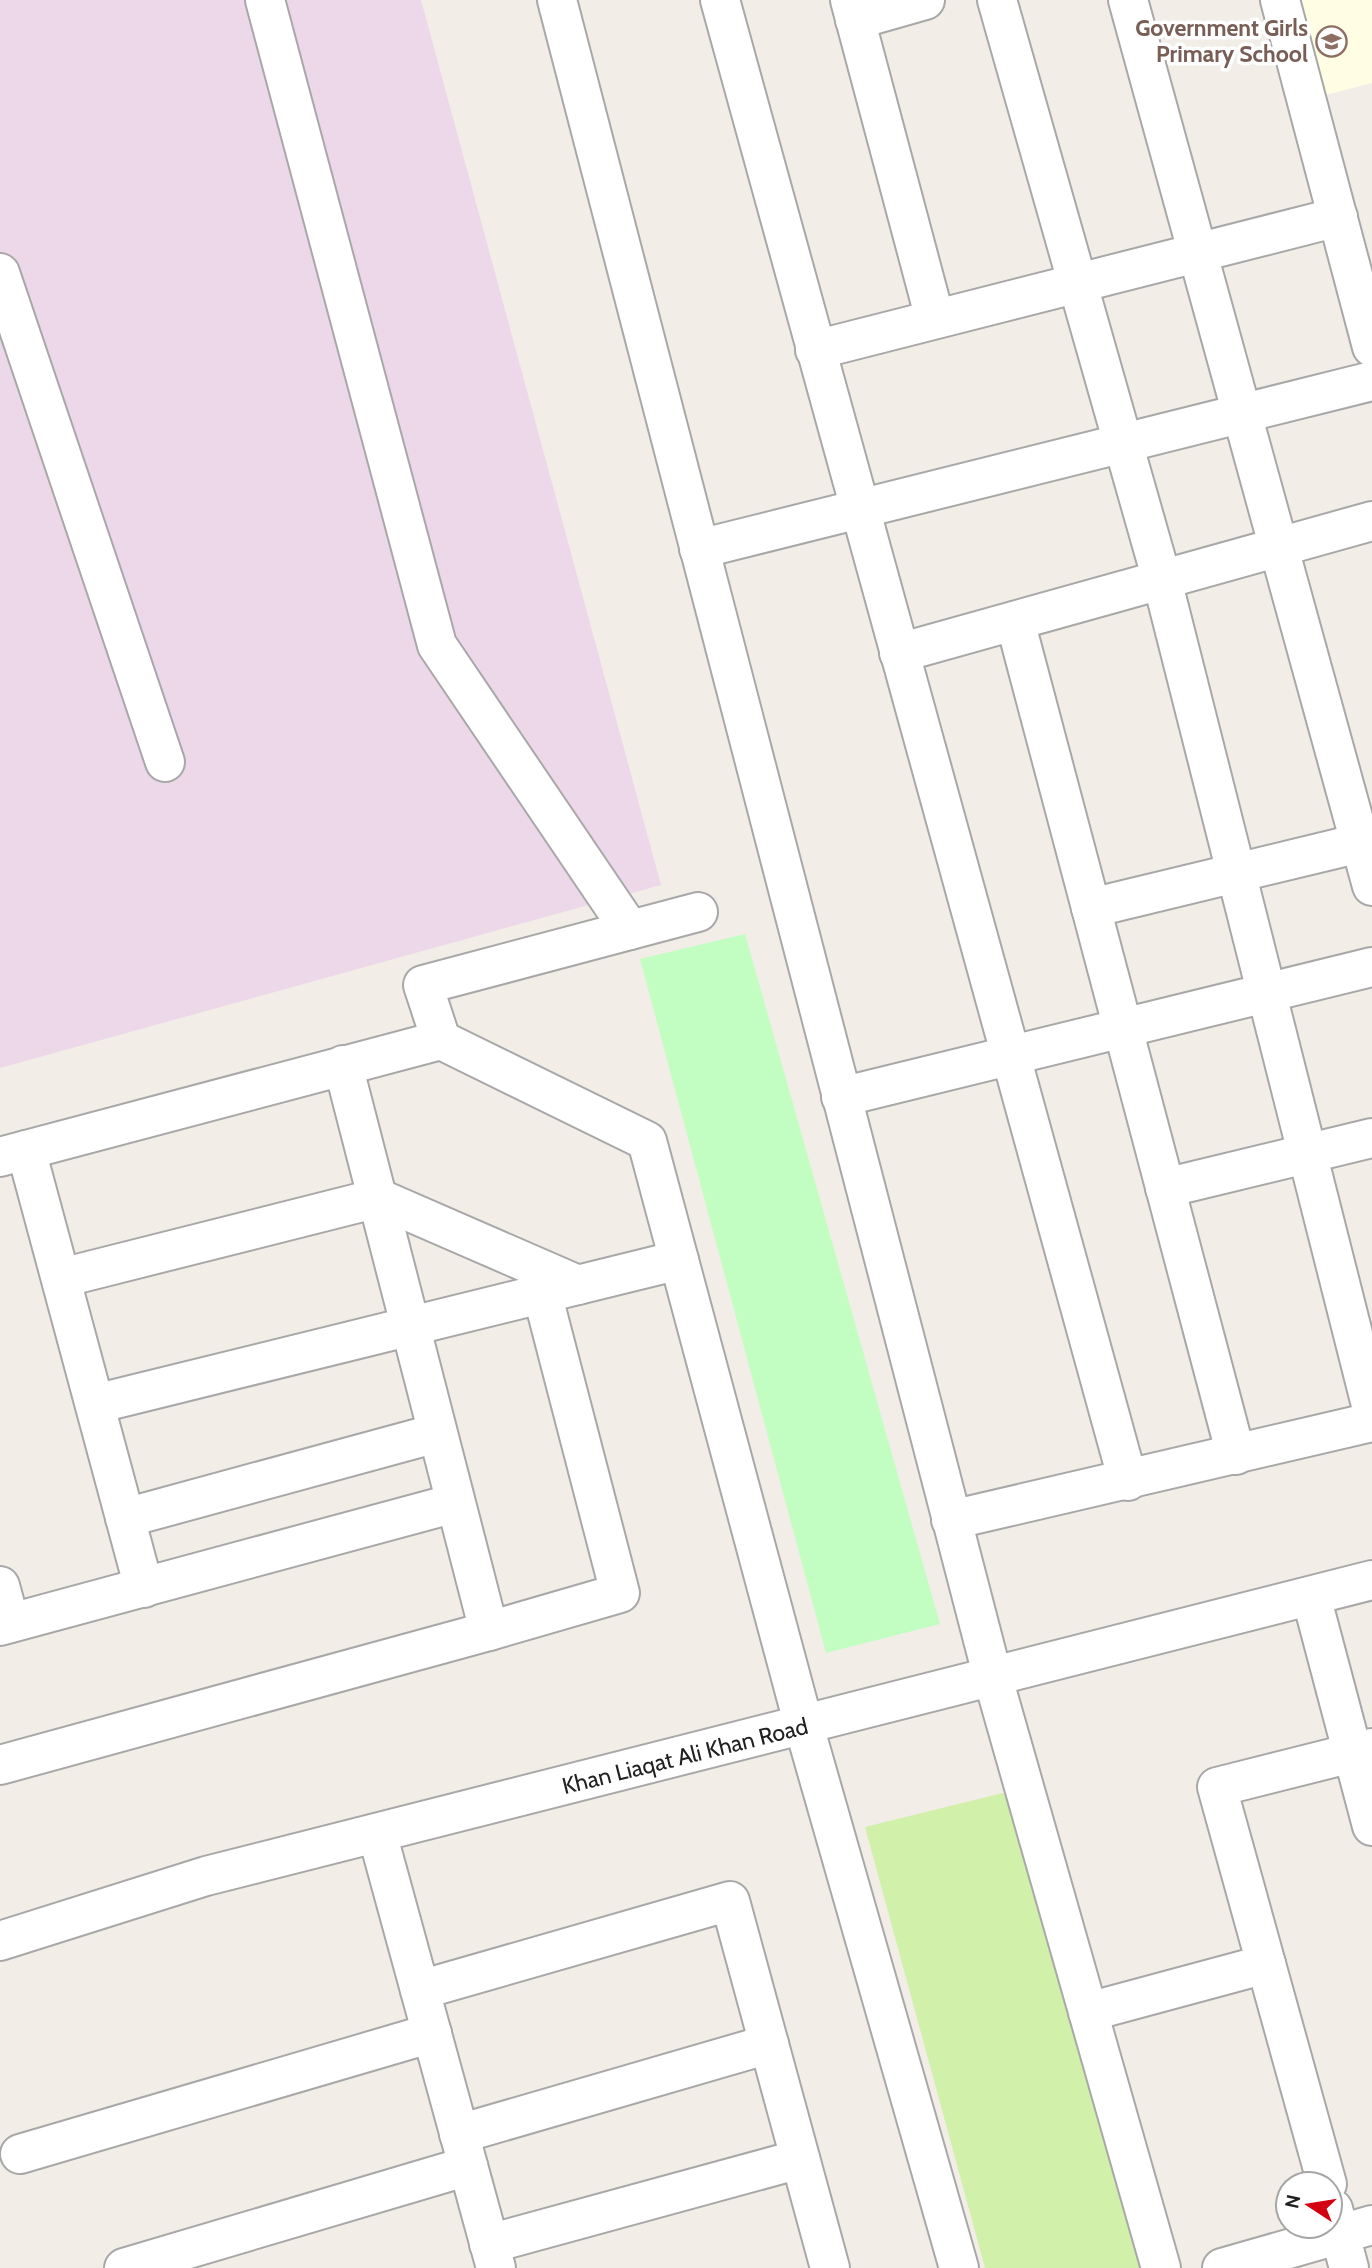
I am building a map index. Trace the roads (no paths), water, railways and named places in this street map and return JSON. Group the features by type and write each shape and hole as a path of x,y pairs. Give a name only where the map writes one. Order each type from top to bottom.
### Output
{"street":[{"path":"265,0 437,645 630,930"},
{"path":"557,0 993,1678 1161,2268"},
{"path":"720,0 1128,1481"},
{"path":"925,0 853,10 935,319"},
{"path":"997,0 1162,580 1372,1409"},
{"path":"1128,0 1372,886"},
{"path":"1280,0 1372,347"},
{"path":"815,350 1338,217"},
{"path":"0,273 165,762"},
{"path":"699,549 1372,381"},
{"path":"899,653 1372,521"},
{"path":"1015,621 1236,1455"},
{"path":"1091,908 1360,842"},
{"path":"441,1040 424,985 698,912"},
{"path":"841,1097 1372,967"},
{"path":"144,1588 61,1278 13,1153 441,1040 647,1141 804,1726 959,2268"},
{"path":"343,1066 489,1631"},
{"path":"1165,1188 1372,1138"},
{"path":"61,1278 378,1198 560,1289"},
{"path":"95,1404 679,1260"},
{"path":"0,1765 620,1594 560,1289"},
{"path":"951,1520 1128,1481 1372,1422"},
{"path":"125,1518 438,1433"},
{"path":"0,1586 5,1625 455,1503"},
{"name":"Khan Liaqat Ali Khan Road","path":"0,1941 206,1876 1372,1580"},
{"path":"1311,1596 1362,1750 1372,1826"},
{"path":"1322,2170 1217,1787 1362,1750"},
{"path":"377,1833 493,2256 800,2159"},
{"path":"420,1990 730,1901 830,2268"},
{"path":"1088,2012 1266,1964"},
{"path":"20,2154 432,2033"},
{"path":"124,2268 769,2044"},
{"path":"1222,2268 1354,2242 1344,2223"}],"place":[{"name":"Government Girls Primary School","path":"1331,41"}]}
